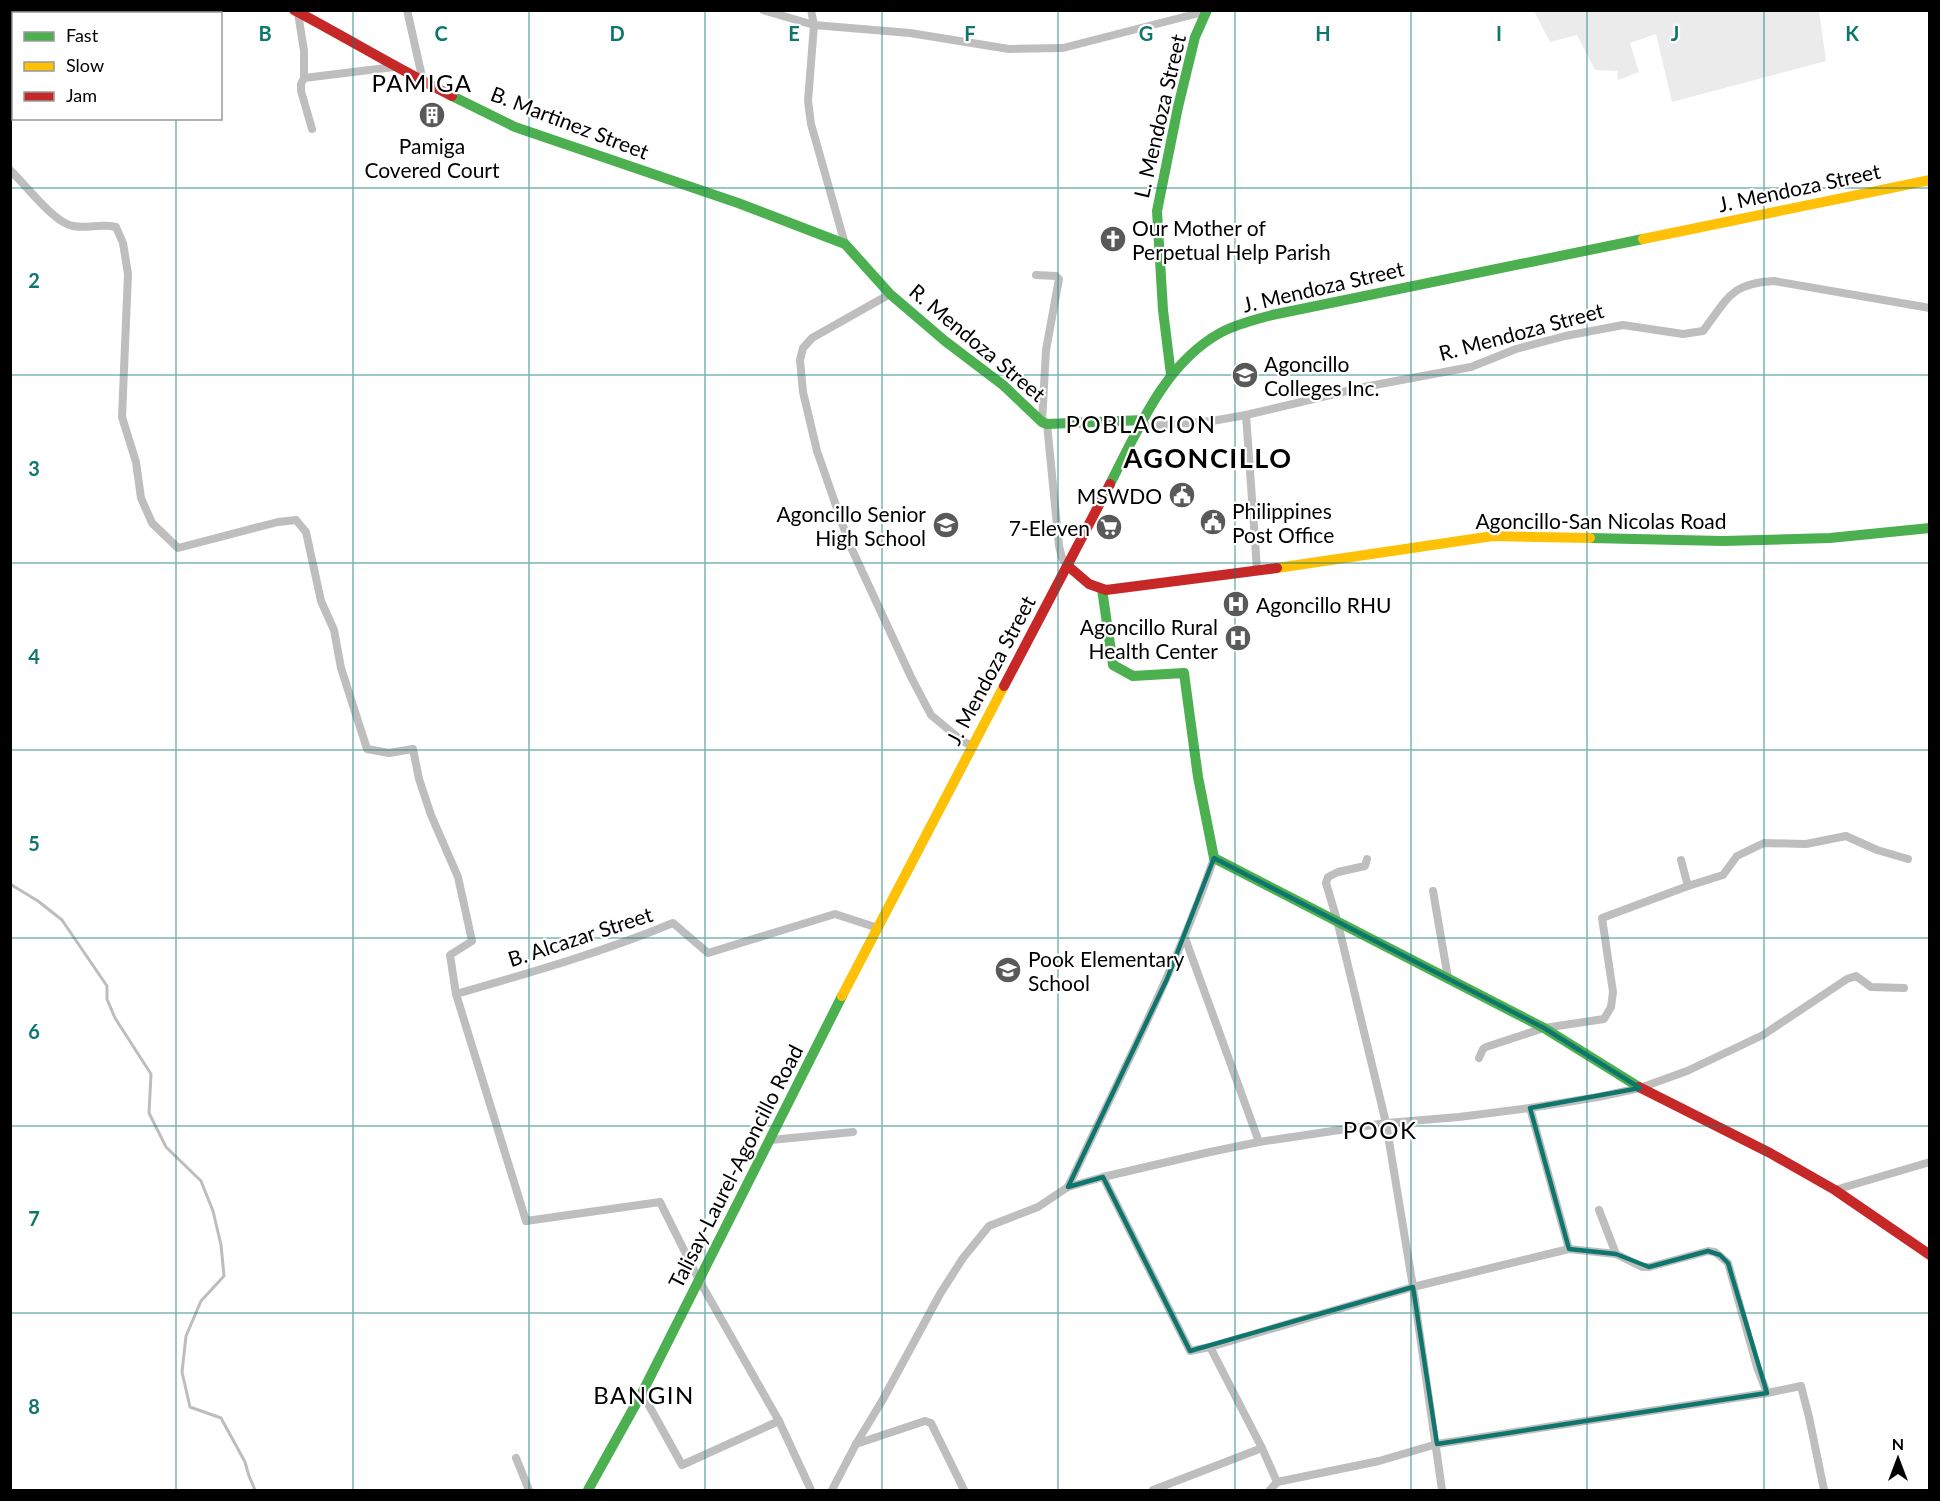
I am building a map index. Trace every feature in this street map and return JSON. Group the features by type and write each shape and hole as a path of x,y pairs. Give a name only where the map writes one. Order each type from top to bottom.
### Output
{"main road":[{"name":"L. Mendoza Street","path":"1171,375 1163,310 1157,211 1195,37 1207,11"},
{"name":"B. Martinez Street","path":"296,12 371,51 394,67 515,127 738,203 844,244"},
{"name":"J. Mendoza Street","path":"915,858 1141,423 1171,375 1202,344 1231,327 1272,315 1929,180"},
{"name":"R. Mendoza Street","path":"844,244 890,294 945,341 1003,385 1045,423 1141,423"},
{"name":"Agoncillo-San Nicolas Road","path":"1102,589 1206,578 1493,536 1723,541 1830,538 1929,528"},
{"path":"1068,566 1089,584 1102,589 1113,665 1133,676 1184,673 1198,777 1214,858 1544,1028 1640,1088 1770,1153 1835,1190 1929,1255"},
{"name":"Talisay-Laurel-Agoncillo Road","path":"588,1491 642,1393 915,858"}],"street":[{"path":"406,10 423,81"},
{"path":"763,10 814,25 910,33 1009,49 1063,48 1207,11"},
{"path":"811,10 814,25 808,101 811,124 844,244"},
{"path":"296,12 304,51 304,78 301,91 312,129"},
{"path":"304,78 394,67"},
{"path":"10,170 58,218 70,226 103,224 116,227 123,243 128,274 122,417 136,462 141,498 152,523 178,548 278,522 296,520 306,532 321,601 334,630 341,668 367,749 389,753 413,749 431,815 458,877 472,941 450,955 456,994 526,1221 660,1202 699,1280 779,1421 811,1491"},
{"path":"1036,276 1056,276 1059,279 1046,350 1045,423 1059,546 1062,558 1068,566"},
{"name":"R. Mendoza Street","path":"1141,423 1200,422 1246,415 1364,387 1471,368 1516,349 1565,336 1623,325 1683,334 1703,332 1733,292 1752,282 1774,281 1929,308"},
{"path":"890,294 812,338 803,348 800,360 803,392 817,451 849,543 911,677 931,715 961,740 972,746"},
{"path":"1246,415 1257,569"},
{"path":"1479,1058 1486,1047 1544,1028 1604,1019 1611,1007 1612,992 1602,918 1723,875 1737,856 1764,843 1806,844 1846,836 1877,850 1908,859"},
{"path":"1068,1187 1185,938 1214,858"},
{"path":"1367,859 1365,866 1338,872 1328,877 1326,883 1386,1123 1437,1444 1442,1491"},
{"path":"1681,860 1688,886"},
{"path":"1433,891 1448,978"},
{"name":"B. Alcazar Street","path":"456,994 551,966 645,935 673,923 708,953 835,914 878,928"},
{"path":"1185,938 1259,1142"},
{"path":"832,1491 940,1294 963,1258 989,1227 1038,1207 1068,1187 1259,1142 1386,1123 1458,1118 1530,1108 1640,1088 1687,1071 1763,1035 1847,979 1856,976 1871,987 1904,988"},
{"path":"1530,1108 1569,1249"},
{"path":"771,1140 853,1132"},
{"path":"1835,1190 1929,1162"},
{"path":"1103,1177 1190,1352 1413,1287 1569,1249 1616,1254 1649,1267 1707,1251 1715,1252 1728,1263 1757,1367 1767,1393"},
{"path":"1599,1210 1616,1254"},
{"path":"1210,1347 1278,1482"},
{"path":"1270,1491 1278,1482 1379,1461 1437,1444 1801,1386 1824,1491"},
{"path":"642,1393 682,1465 779,1421"},
{"path":"856,1444 925,1421 931,1423 964,1491"},
{"path":"1153,1491 1262,1448"},
{"path":"516,1458 529,1491"}],"highlighted area":[{"path":"1214,858 1544,1028 1640,1088 1530,1108 1569,1249 1616,1254 1649,1267 1708,1251 1720,1255 1728,1263 1767,1393 1437,1444 1413,1287 1190,1351 1103,1177 1068,1187 1167,979"}],"shaded area":[{"path":"1534,11 1819,11 1826,61 1672,102 1656,34 1630,43 1639,72 1618,80 1617,71 1595,70 1577,35 1550,42"}],"waterway":[{"path":"10,884 38,901 62,920 107,986 107,999 115,1018 151,1074 149,1113 166,1147 201,1181 213,1211 221,1245 224,1276 201,1301 186,1336 182,1372 190,1407 221,1418 245,1462 255,1490"}],"traffic: fast":[{"path":"1171,375 1163,310 1157,211 1195,37 1207,10"},
{"path":"452,96 515,127 738,203 845,244 890,294 945,341 1003,385 1042,422 1047,424 1143,420"},
{"path":"1110,484 1142,421 1168,380 1200,346 1226,330 1272,315 1643,239"},
{"path":"1590,538 1723,541 1830,538 1930,528"},
{"path":"1102,589 1113,665 1133,676 1184,673 1198,777 1214,858 1544,1028 1639,1087"},
{"path":"588,1490 642,1393 842,996"}],"traffic: slow":[{"path":"1643,239 1930,180"},
{"path":"1277,568 1493,536 1590,538"},
{"path":"842,996 1004,686"}],"traffic: jam":[{"path":"294,10 452,96"},
{"path":"1004,686 1110,484"},
{"path":"1068,566 1089,584 1106,590 1277,568"},
{"path":"1639,1087 1770,1153 1835,1190 1930,1255"}],"place":[{"name":"Pamiga Covered Court","path":"432,115"},
{"name":"Our Mother of Perpetual Help Parish","path":"1113,239"},
{"name":"Agoncillo Colleges Inc.","path":"1245,375"},
{"name":"MSWDO","path":"1182,495"},
{"name":"Philippines Post Office","path":"1213,522"},
{"name":"Agoncillo Senior High School","path":"946,525"},
{"name":"7-Eleven","path":"1109,527"},
{"name":"Agoncillo RHU","path":"1236,604"},
{"name":"Agoncillo Rural Health Center","path":"1238,638"},
{"name":"Pook Elementary School","path":"1008,970"}],"district":[{"name":"PAMIGA","path":"422,82"},
{"name":"POBLACION","path":"1141,423"},
{"name":"AGONCILLO","path":"1208,457"},
{"name":"POOK","path":"1380,1129"},
{"name":"BANGIN","path":"644,1394"}]}
